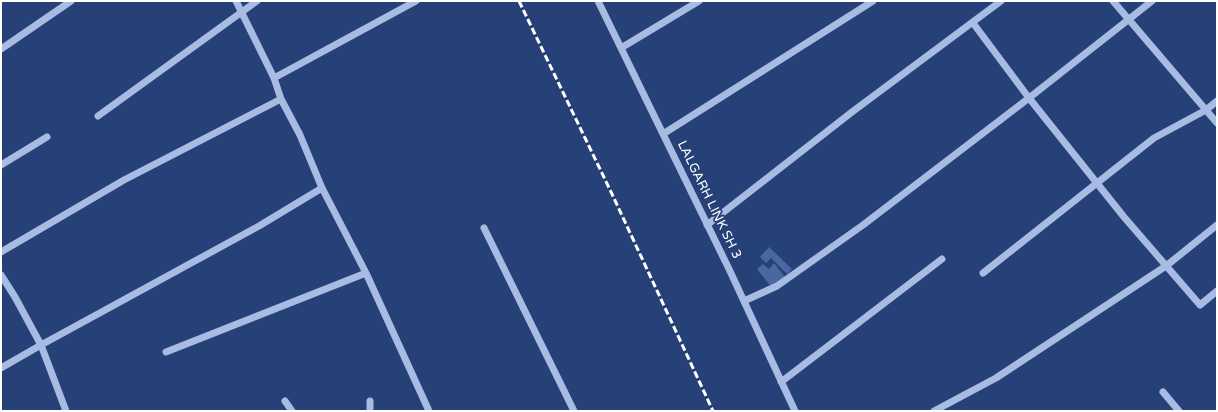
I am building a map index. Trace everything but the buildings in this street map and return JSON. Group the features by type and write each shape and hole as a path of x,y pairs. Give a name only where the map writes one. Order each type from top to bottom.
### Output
{"street":[{"path":"1,49 71,1"},
{"path":"236,1 274,78 281,99 300,135 322,188 366,273 429,411"},
{"path":"98,116 257,1"},
{"path":"274,78 416,1"},
{"name":"LALGARH LINK SH 3","path":"598,1 708,225 795,411"},
{"path":"621,48 699,1"},
{"path":"663,134 873,1"},
{"path":"708,225 852,112 1001,1"},
{"path":"1113,1 1217,123"},
{"path":"744,301 777,286 863,225 1029,98 1152,1"},
{"path":"973,23 1029,98 1166,266 1200,305 1216,293"},
{"path":"1,252 124,180 281,99"},
{"path":"983,273 1154,138 1206,110 1217,101"},
{"path":"1,165 47,137"},
{"path":"1,368 259,226 322,188"},
{"path":"934,411 996,378 1166,266 1217,225"},
{"path":"484,228 574,411"},
{"path":"781,382 942,259"},
{"path":"166,352 366,273"},
{"path":"1,274 15,296 41,345 66,411"},
{"path":"1163,392 1179,411"},
{"path":"285,401 292,411"},
{"path":"370,401 370,411"}],"railway":[{"path":"519,1 612,194 713,411"}]}
